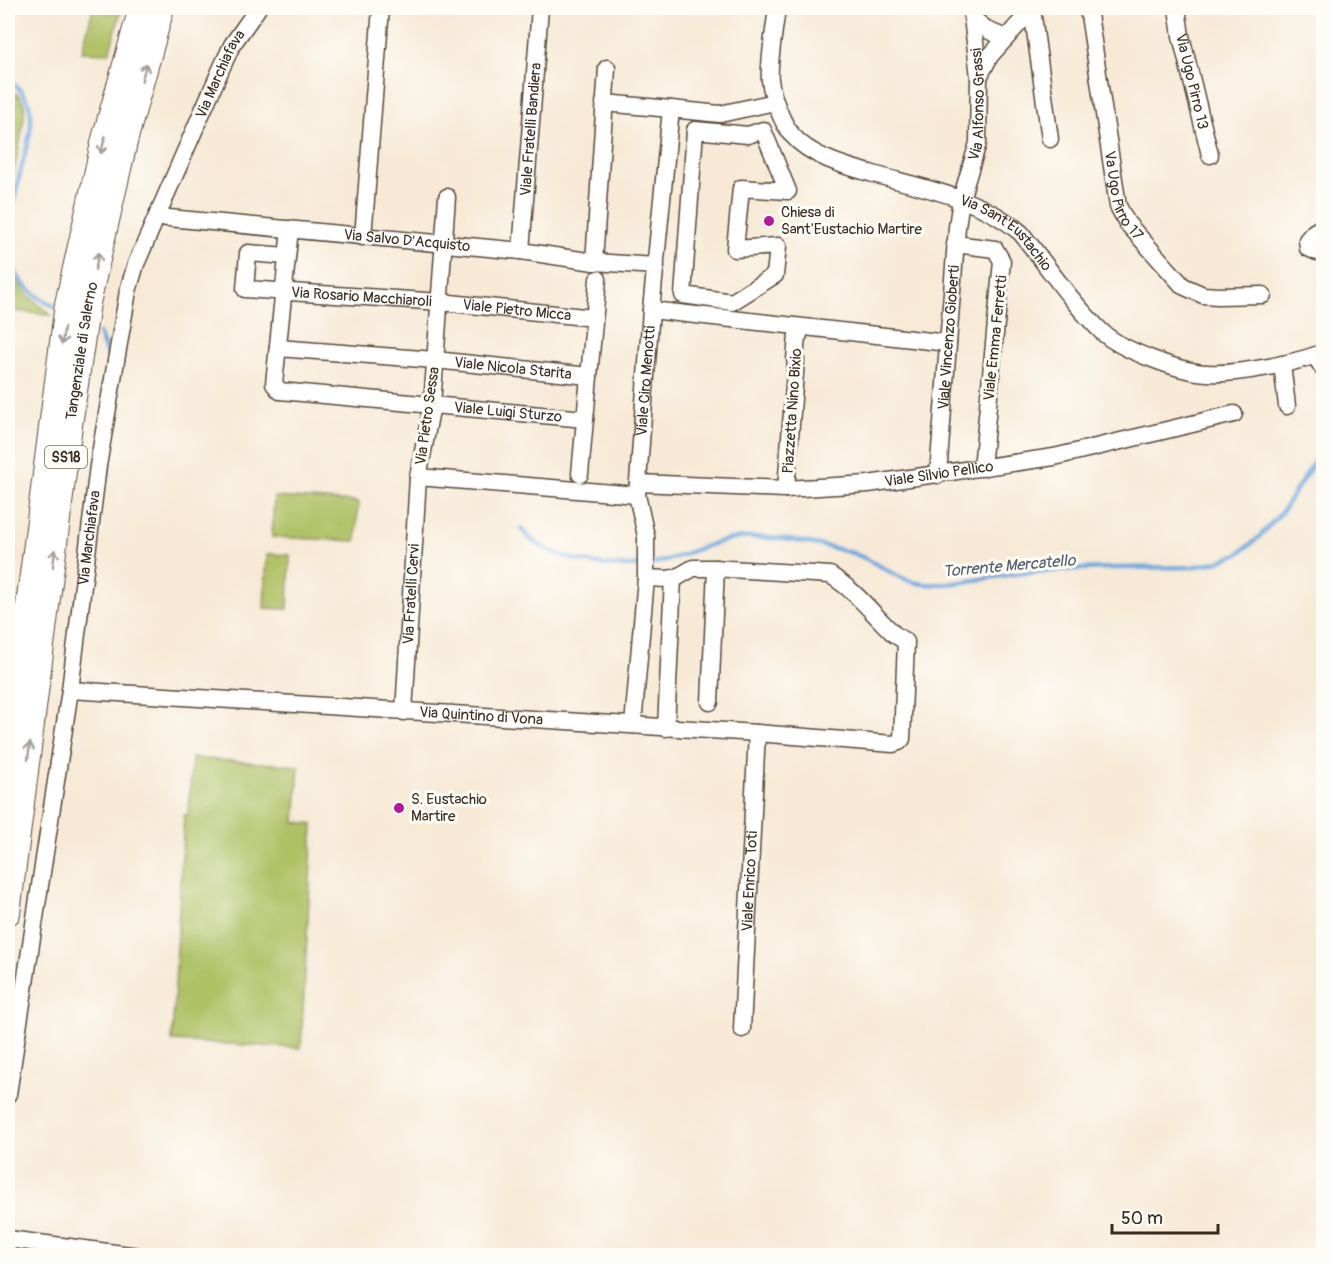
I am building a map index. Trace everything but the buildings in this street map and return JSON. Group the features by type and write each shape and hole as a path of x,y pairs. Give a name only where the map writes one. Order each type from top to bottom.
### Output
{"highway":[{"name":"Tangenziale di Salerno","path":"8,760 67,304 102,148 141,8"},
{"name":"Tangenziale di Salerno","path":"8,914 70,425 88,303 126,138 162,8"}],"street":[{"name":"Via Marchiafava","path":"8,1094 70,690 98,466 128,291 136,264 220,69 232,45 258,8"},
{"path":"363,237 381,8"},
{"name":"Viale Fratelli Bandiera","path":"521,251 540,8"},
{"name":"Via Sant'Eustachio","path":"777,8 769,79 775,102 792,135 817,154 844,166 961,199 1008,221 1022,233 1104,334 1132,351 1174,366 1207,373 1321,359"},
{"path":"979,77 990,56 1033,8"},
{"path":"1033,8 1050,139"},
{"name":"Va Ugo Pirro 17","path":"1088,8 1119,206 1127,222 1183,286 1203,295 1263,295"},
{"name":"Via Ugo Pirro 13","path":"1177,8 1181,36 1210,155"},
{"path":"971,13 990,31 1006,38"},
{"name":"Via Alfonso Grassi","path":"961,199 978,143 979,77 971,13"},
{"path":"594,262 607,68"},
{"path":"604,103 720,114 775,102"},
{"name":"Viale Ciro Menotti","path":"633,725 646,578 646,536 638,489 651,310 671,109"},
{"path":"695,130 748,135 763,130 788,191 741,188 735,249 778,246 775,275 732,302 683,295 695,130"},
{"name":"Via Pietro Sessa","path":"447,197 432,405 418,477 638,489"},
{"name":"Viale Vincenzo Gioberti","path":"938,475 961,199"},
{"name":"Via Salvo D'Acquisto","path":"158,217 445,243 594,262 656,266"},
{"path":"1323,226 1307,240 1308,248 1323,252"},
{"name":"Viale Luigi Sturzo","path":"290,229 274,384 280,391 585,419"},
{"name":"Viale Emma Ferretti","path":"956,244 995,249 1002,261 982,468"},
{"name":"Via Rosario Macchiaroli","path":"287,256 248,253 245,289 441,302"},
{"path":"580,474 598,279"},
{"name":"Viale Pietro Micca","path":"441,302 594,318"},
{"path":"651,310 799,331 948,344"},
{"name":"Piazzetta Nino Bixio","path":"786,489 799,331"},
{"name":"Viale Nicola Starita","path":"278,348 435,360 589,376"},
{"path":"1281,364 1287,406"},
{"name":"Viale Silvio Pellico","path":"638,489 786,489 868,484 1054,457 1234,414"},
{"name":"Via Fratelli Cervi","path":"404,712 418,477"},
{"path":"646,578 673,578 693,568 716,568 710,702"},
{"name":"Via Quintino di Vona","path":"70,690 757,733 893,744 902,739 907,645 904,639 896,636 841,582 830,575 716,568"},
{"path":"666,728 673,578"},
{"name":"Viale Enrico Toti","path":"742,1029 757,733"},
{"path":"8,1239 138,1256"}],"green space":[{"path":"93,8 122,8 109,53 82,52"},
{"path":"8,89 20,97 25,111 8,199"},
{"path":"8,270 28,295 51,315 8,310"},
{"path":"274,497 358,502 356,541 272,537"},
{"path":"267,554 290,555 288,609 264,608"},
{"path":"192,758 299,766 295,822 313,824 301,1048 172,1041 184,815 188,815"}],"waterway":[{"path":"8,81 18,87 25,96 31,111 29,138 11,215 9,245 11,259 22,282 55,307"},
{"path":"99,333 108,357"},
{"name":"Torrente Mercatello","path":"650,564 718,542 757,537 805,542 849,552 905,579 924,584 949,584 1011,574 1066,570 1192,567 1238,554 1257,539 1281,513 1324,447"},
{"name":"Torrente Mercatello","path":"521,528 543,547 576,560 611,566 641,565"}],"place":[{"name":"Chiesa di Sant'Eustachio Martire","path":"769,221"},
{"name":"S. Eustachio Martire","path":"399,808"}]}
